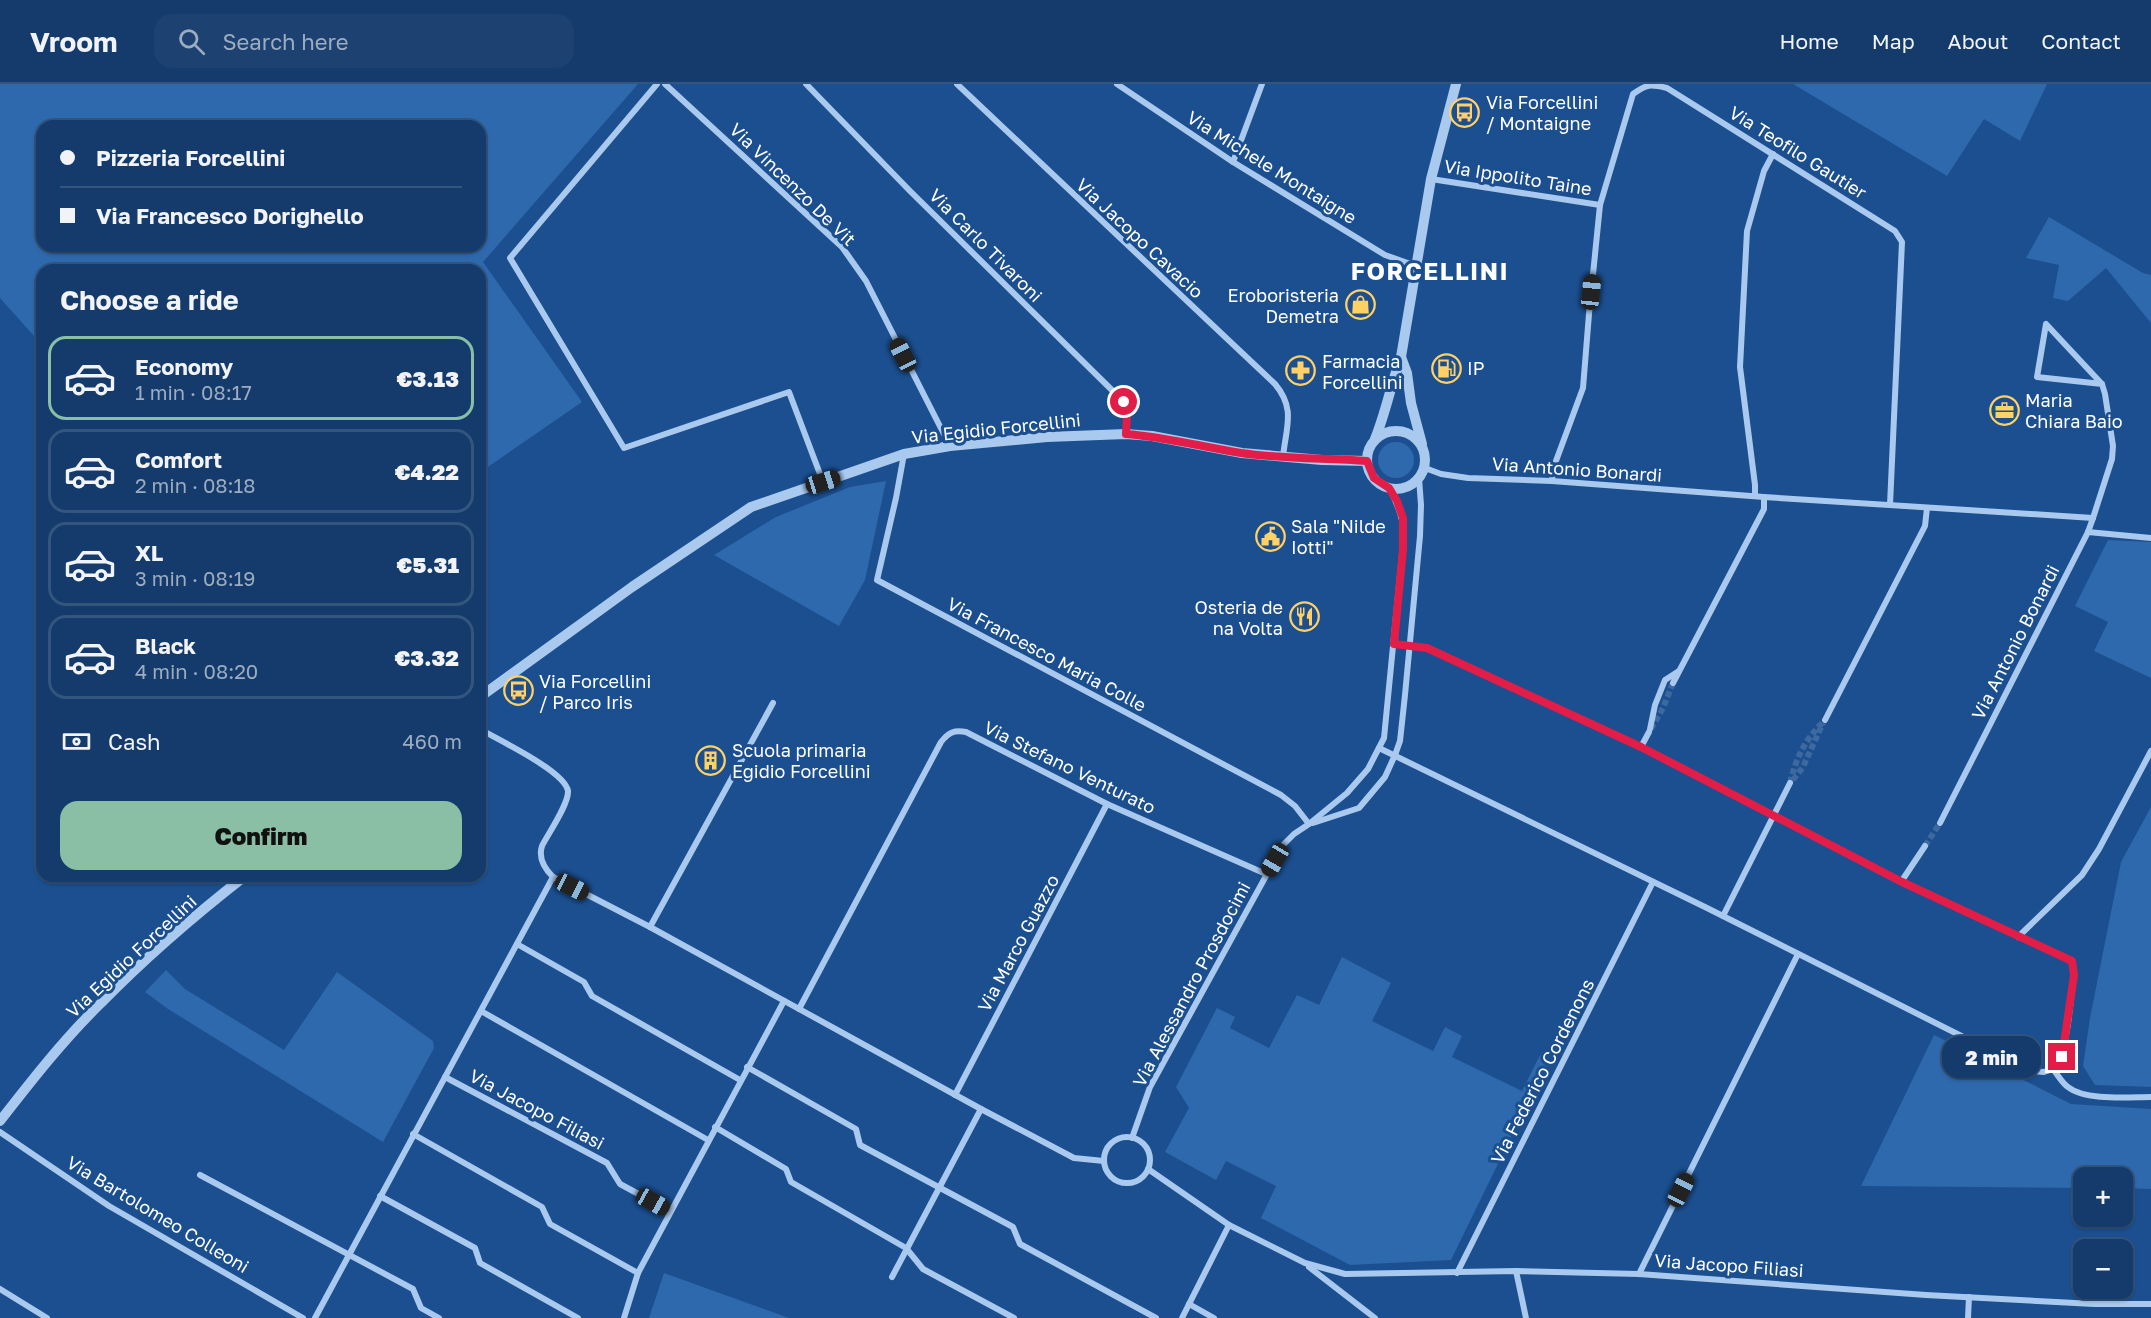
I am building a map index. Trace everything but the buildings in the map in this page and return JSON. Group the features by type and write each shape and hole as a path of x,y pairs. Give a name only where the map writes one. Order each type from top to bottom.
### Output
{"street":[{"path":"657,84 510,258 624,448 789,392 823,482"},
{"name":"Via Vincenzo De Vit","path":"665,84 842,247 866,281 950,446"},
{"name":"Via Carlo Tivaroni","path":"806,84 918,199 1124,402 1127,415 1126,434"},
{"name":"Via Jacopo Cavacio","path":"957,84 1032,158 1275,384 1285,396 1288,414 1283,457"},
{"name":"Via Michele Montaigne","path":"1117,84 1233,162 1385,255 1416,266"},
{"path":"1233,162 1262,84"},
{"path":"1401,357 1407,373 1411,403 1426,457 1422,473 1402,489 1389,488 1374,478 1367,461 1369,449 1387,410 1395,372 1401,357 1431,179 1456,84"},
{"name":"Via Teofilo Gautier","path":"1552,481 1553,469 1583,388 1600,205 1633,94 1646,85 1667,88 1895,231 1902,242 1890,505"},
{"path":"1755,496 1740,367 1747,231 1764,171 1773,154"},
{"name":"Via Ippolito Taine","path":"1431,179 1600,205"},
{"path":"2046,324 2095,375 2102,384 2037,377 2046,324"},
{"name":"Via Antonio Bonardi","path":"1940,823 2088,532 2112,459 2113,446 2102,384"},
{"path":"1375,439 1395,430 1415,437 1422,446"},
{"name":"Via Egidio Forcellini","path":"486,693 632,587 751,507 904,454 950,446 1047,437 1126,434 1152,436 1242,453 1367,461"},
{"name":"Via Francesco Maria Colle","path":"904,454 877,580 1281,795 1295,806 1309,824"},
{"name":"Via Antonio Bonardi","path":"1422,473 1468,478 1552,481 2093,518"},
{"name":"Via Alessandro Prosdocimi","path":"1309,824 1359,808 1385,777 1400,741 1410,645 1422,473"},
{"name":"Via Alessandro Prosdocimi","path":"1132,1137 1150,1088 1283,845 1347,793 1368,769 1386,731 1404,534 1403,518 1389,488"},
{"path":"1673,683 1764,509 1764,497"},
{"path":"1825,720 1925,526 1927,508"},
{"path":"2088,532 2151,538"},
{"path":"1379,748 1723,916 2031,1071 2044,1072 2053,1069 2062,1057 2074,975 2072,961 1902,882 1641,747 1427,648 1394,644"},
{"path":"1641,747 1650,730 1655,705 1665,680 1680,670"},
{"path":"650,927 773,703"},
{"name":"Via Stefano Venturato","path":"799,1009 941,742 947,734 956,730 966,732 1107,804 1266,874"},
{"path":"486,732 542,764 557,774 565,784 568,791 566,802 540,854 542,862 553,877 650,927 1074,1158 1104,1161"},
{"path":"2018,937 2082,875 2099,849 2151,751"},
{"path":"1723,916 1791,783"},
{"name":"Via Marco Guazzo","path":"955,1095 1107,804"},
{"path":"1902,882 1925,846"},
{"name":"Via Jacopo Filiasi","path":"315,1318 553,877"},
{"name":"Via Egidio Forcellini","path":"0,1121 36,1076 102,1002 138,967 238,882"},
{"name":"Via Federico Cordenons","path":"1457,1273 1653,882"},
{"path":"517,944 584,982 592,996 740,1080"},
{"path":"1639,1274 1798,954"},
{"path":"624,1318 638,1273 784,1000"},
{"path":"480,1011 708,1140"},
{"path":"747,1067 856,1129 860,1145 1013,1227 1020,1244 1156,1318"},
{"path":"2053,1069 2065,1085 2080,1093 2151,1097"},
{"name":"Via Jacopo Filiasi","path":"445,1077 607,1163 620,1184 670,1211"},
{"path":"892,1277 981,1109"},
{"path":"715,1127 786,1169 791,1182 906,1248 923,1269 1014,1318"},
{"name":"Via Bartolomeo Colleoni","path":"0,1132 109,1206 303,1318"},
{"path":"414,1134 542,1207 550,1224 638,1273"},
{"path":"1132,1137 1145,1145 1149,1152 1150,1162 1141,1179 1121,1182 1111,1176 1104,1161 1110,1145 1116,1140 1132,1137"},
{"name":"Via Jacopo Filiasi","path":"1148,1169 1229,1225 1305,1263 1345,1274 1516,1271 1639,1274 1969,1297 2094,1304 2151,1304"},
{"path":"201,1175 413,1289 421,1308 439,1318"},
{"path":"380,1196 476,1248 480,1263 578,1318"},
{"path":"1182,1318 1229,1225"},
{"name":"Via Jacopo Filiasi","path":"1305,1263 1375,1318"},
{"path":"1516,1271 1526,1318"},
{"path":"0,1289 47,1318"},
{"path":"1968,1318 1969,1297"},
{"path":"1190,1304 1214,1318"}],"shaded area":[{"path":"0,84 638,84 483,262 484,264 36,264 36,338 0,298"},
{"path":"1793,84 2047,84 2020,141 1984,119 1947,176"},
{"path":"2049,217 2143,273 2151,275 2151,323 2106,268 2068,301 2053,298 2059,265 2026,258"},
{"path":"486,266 582,402 486,468"},
{"path":"1396,442 1409,447 1414,460 1409,473 1396,478 1383,473 1378,460 1383,447"},
{"path":"886,481 865,580 839,626 714,555 776,517 850,487"},
{"path":"2108,540 2151,542 2151,678 2094,651 2108,622 2075,606"},
{"path":"2151,807 2151,1087 2095,1085 2083,1066 2090,1018 2121,862"},
{"path":"1342,957 1391,983 1372,1021 1433,1051 1445,1027 1462,1036 1452,1057 1522,1091 1540,1055 1551,1061 1530,1098 1451,1260 1350,1265 1261,1218 1276,1186 1226,1161 1216,1180 1165,1152 1189,1108 1176,1087 1217,1008 1235,1017 1230,1028 1269,1048 1297,995 1319,1005"},
{"path":"166,970 185,989 284,1050 337,972 433,1041 434,1048 383,1142 168,1009 145,992"},
{"path":"1934,1035 2071,1104 2151,1109 2151,1189 2133,1188 2133,1167 2073,1167 2073,1188 1861,1186"},
{"path":"664,1273 789,1318 649,1318"}],"tunnel":[{"path":"1651,729 1673,683"},
{"path":"1790,783 1803,748 1825,720"},
{"path":"1793,780 1803,767 1823,723"},
{"path":"1925,846 1940,823"}],"place":[{"name":"Via Forcellini / Montaigne","path":"1465,112"},
{"name":"Eroboristeria Demetra","path":"1360,305"},
{"name":"IP","path":"1446,368"},
{"name":"Farmacia Forcellini","path":"1301,371"},
{"name":"Maria Chiara Baio","path":"2004,410"},
{"name":"Sala \"Nilde Iotti\"","path":"1270,536"},
{"name":"Osteria de na Volta","path":"1304,617"},
{"name":"Via Forcellini / Parco Iris","path":"518,691"},
{"name":"Scuola primaria Egidio Forcellini","path":"711,760"}],"district":[{"name":"FORCELLINI","path":"1430,270"}],"route":[{"path":"1124,402 1127,415 1126,434 1152,436 1242,453 1322,460 1367,461 1374,478 1389,488 1403,518 1403,549 1394,644 1427,648 1620,737 1902,882 2072,961 2074,975 2062,1057"}]}
